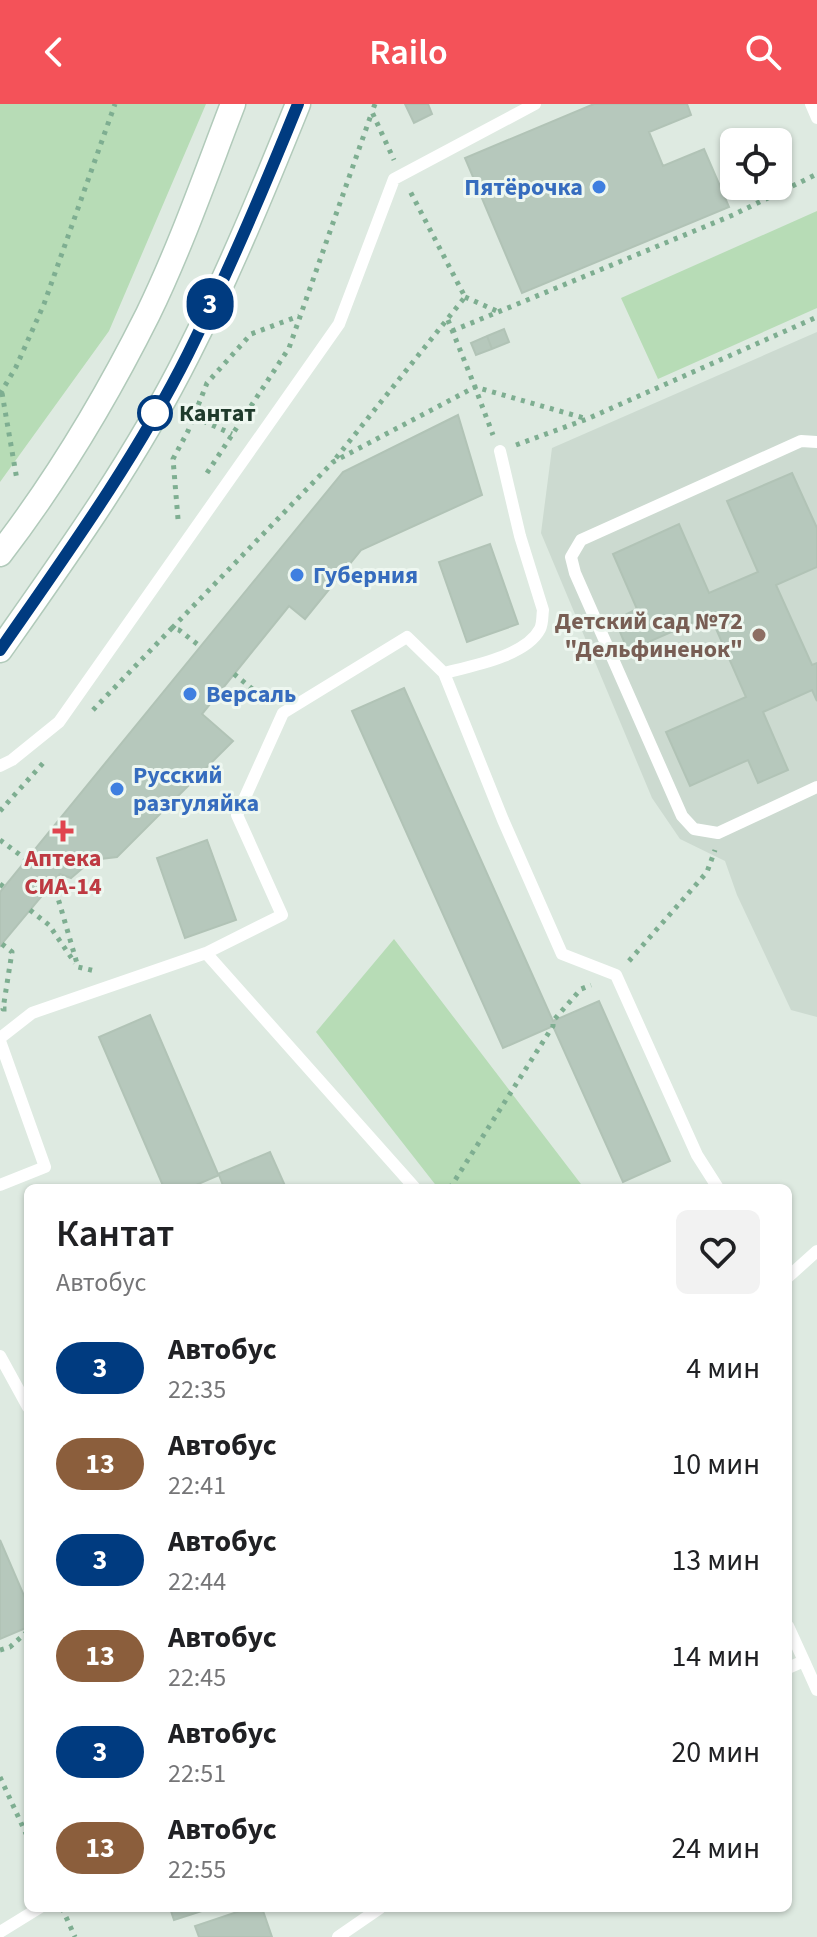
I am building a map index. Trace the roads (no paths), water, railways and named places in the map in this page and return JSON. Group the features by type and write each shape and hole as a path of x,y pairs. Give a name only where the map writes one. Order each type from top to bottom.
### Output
{"main road":[{"path":"0,554 51,482 147,315 178,247 233,104"},
{"path":"0,650 71,549 145,432 188,354 298,104"}],"lane":[{"path":"0,766 59,722 339,324 394,179 535,104"},
{"path":"817,442 801,441 581,540 571,557 575,573 682,816 694,829 718,833 817,787"},
{"path":"444,673 475,666 526,647 542,623 543,610 520,536 500,451"},
{"path":"0,1185 45,1167 0,1039 32,1013 206,953 282,915 237,815 283,713 407,637 444,673 503,820 562,954 616,975 697,1155 715,1184"},
{"path":"206,953 411,1184"},
{"path":"792,1273 817,1251"},
{"path":"0,1356 24,1400"},
{"path":"792,1635 817,1690"},
{"path":"792,1666 804,1661"},
{"path":"0,1932 32,1912"},
{"path":"338,1937 374,1912"}],"place":[{"name":"Пятёрочка","path":"599,187"},
{"name":"Кантат","path":"155,413"},
{"name":"Губерния","path":"297,575"},
{"name":"Детский сад №72 \"Дельфиненок\"","path":"759,635"},
{"name":"Версаль","path":"190,694"},
{"name":"Русский разгуляйка","path":"117,789"},
{"name":"Аптека СИА-14","path":"63,831"}]}
